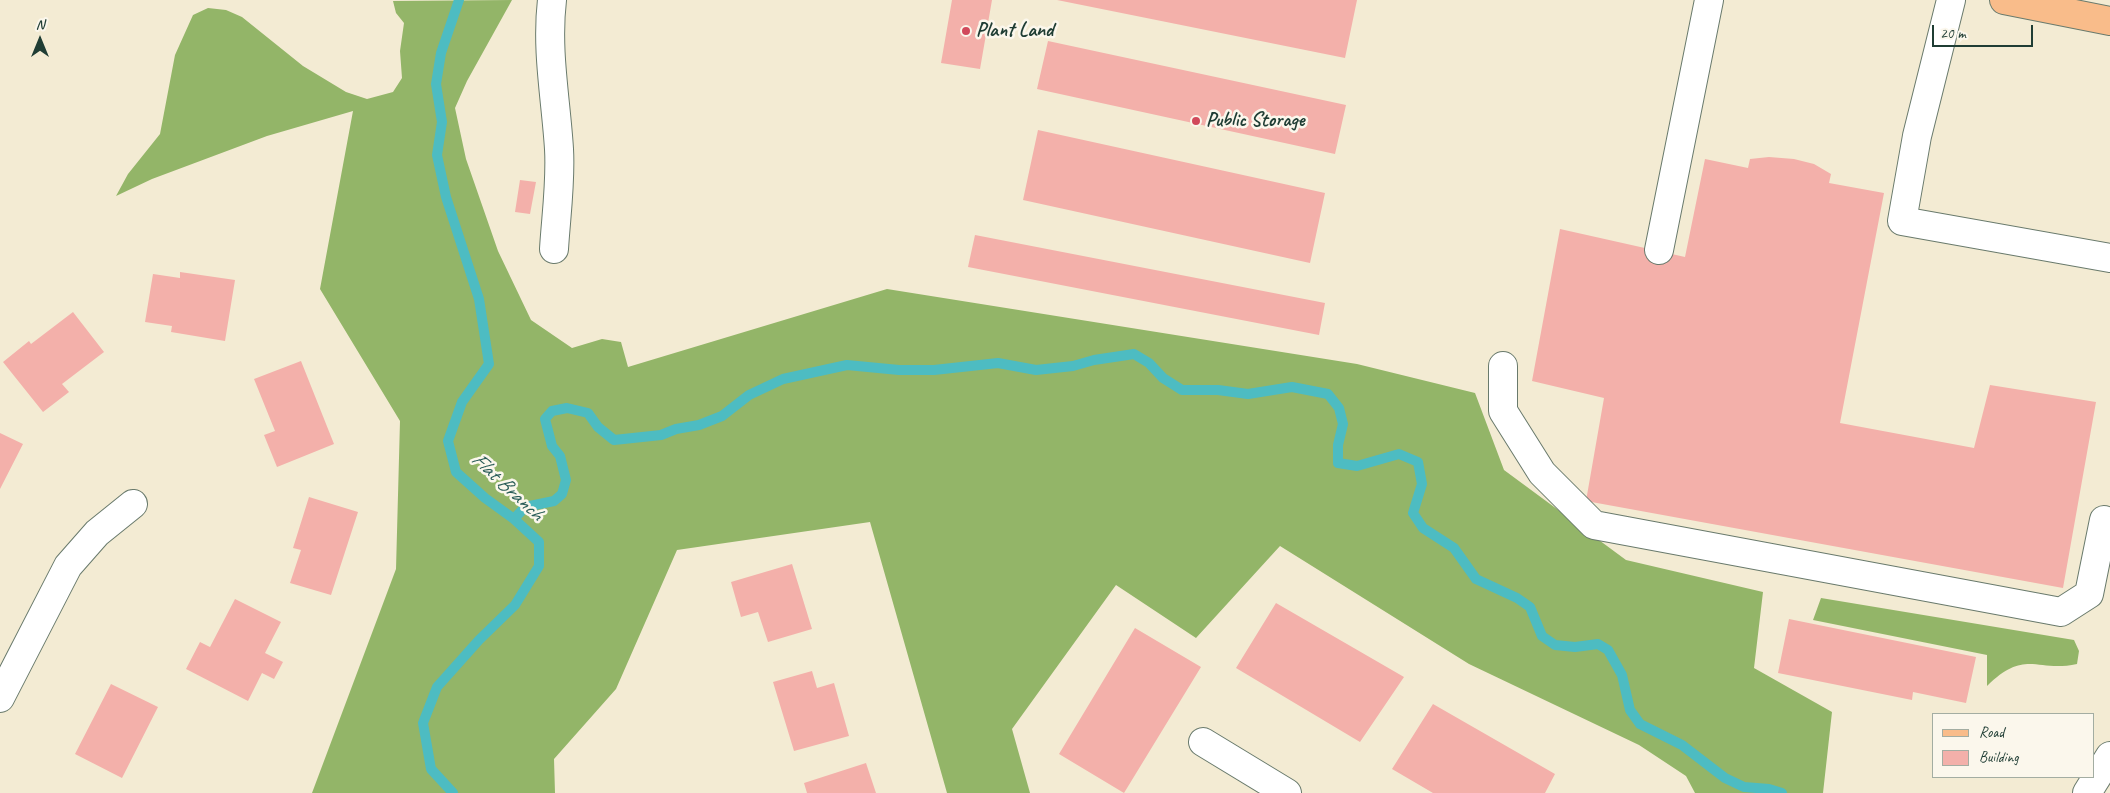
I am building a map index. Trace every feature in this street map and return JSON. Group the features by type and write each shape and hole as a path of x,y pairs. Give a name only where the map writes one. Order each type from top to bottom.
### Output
{"main road":[{"path":"2004,0 2110,21"}],"street":[{"path":"552,0 550,19 551,64 559,151 554,249"},
{"path":"1659,250 1709,0"},
{"path":"1951,0 1917,136 1902,220 2110,258"},
{"path":"1503,366 1503,411 1542,473 1594,525 2061,612 2089,594 2104,520"},
{"path":"0,698 68,566 97,533 133,504"},
{"path":"1203,742 1287,793"},
{"path":"2087,793 2110,756"}],"green space":[{"path":"512,0 467,81 455,108 466,159 498,251 531,320 572,348 602,339 621,342 628,367 887,289 1357,364 1475,393 1504,470 1626,560 1763,592 1754,668 1832,712 1823,793 1695,793 1686,776 1639,745 1469,664 1280,546 1196,638 1116,585 1012,729 1030,793 947,793 870,522 677,550 616,689 554,759 555,793 312,793 396,569 400,421 320,289 353,111 267,136 152,179 116,196 128,174 160,134 175,55 193,15 208,8 226,10 242,17 303,66 346,92 367,99 393,92 402,78 400,51 404,23 396,13 393,1"},
{"path":"1821,598 2074,640 2079,651 2077,664 2063,666 2022,665 2000,675 1987,686 1987,655 1813,620"}],"building":[{"name":"Plant Land","path":"952,0 992,0 980,69 941,63"},
{"path":"1057,0 1357,0 1345,58"},
{"path":"1048,41 1346,105 1335,154 1037,89"},
{"path":"1038,130 1325,193 1310,263 1023,200"},
{"path":"1769,157 1794,159 1814,164 1831,174 1829,183 1884,193 1840,423 1974,448 1990,385 2096,402 2063,588 1586,501 1604,398 1532,381 1560,229 1685,257 1705,159 1748,168 1750,159"},
{"path":"520,180 536,182 530,214 515,212"},
{"path":"975,235 1325,303 1319,335 968,267"},
{"path":"180,272 235,280 225,341 171,332 172,326 145,322 153,274 180,278"},
{"path":"73,312 104,352 62,384 69,392 43,412 3,362 29,341 31,344"},
{"path":"301,361 334,444 277,467 264,435 275,431 254,379"},
{"path":"0,433 23,444 0,489"},
{"path":"309,497 358,512 331,595 290,583 301,550 293,548"},
{"path":"792,564 812,629 768,642 758,612 741,617 731,582"},
{"path":"235,599 281,622 265,653 283,662 274,679 262,673 248,701 186,669 200,642 210,647"},
{"path":"1276,603 1404,677 1360,742 1236,668"},
{"path":"1789,619 1976,657 1966,703 1913,692 1912,700 1778,673"},
{"path":"1135,628 1201,667 1124,793 1059,754"},
{"path":"812,671 817,688 834,683 849,736 794,751 773,682"},
{"path":"111,684 158,707 122,778 75,754"},
{"path":"1433,704 1555,774 1545,793 1433,793 1392,769"},
{"path":"866,763 876,793 807,793 804,783"}],"waterway":[{"name":"Flat Branch","path":"453,793 431,769 423,723 437,687 479,640 515,605 539,566 539,542 456,472 448,441 462,402 489,364 479,299 446,197 437,155 442,122 436,84 441,53 459,0"},
{"path":"514,519 525,507 554,501 562,494 566,480 560,456 552,446 545,419 552,411 567,408 588,413 598,427 614,440 661,435 676,429 699,425 722,416 749,395 783,379 847,365 899,370 934,370 998,363 1036,370 1073,366 1094,360 1134,354 1149,363 1163,378 1182,390 1218,390 1248,394 1292,387 1328,394 1339,408 1343,424 1338,445 1338,463 1357,466 1399,454 1418,462 1422,484 1413,513 1423,528 1454,548 1476,579 1517,598 1530,607 1542,636 1555,645 1575,647 1598,644 1608,650 1622,675 1630,710 1640,724 1682,745 1725,778 1744,787 1769,789 1782,793"}],"place":[{"name":"Plant Land","path":"966,31"},
{"name":"Public Storage","path":"1196,121"}]}
